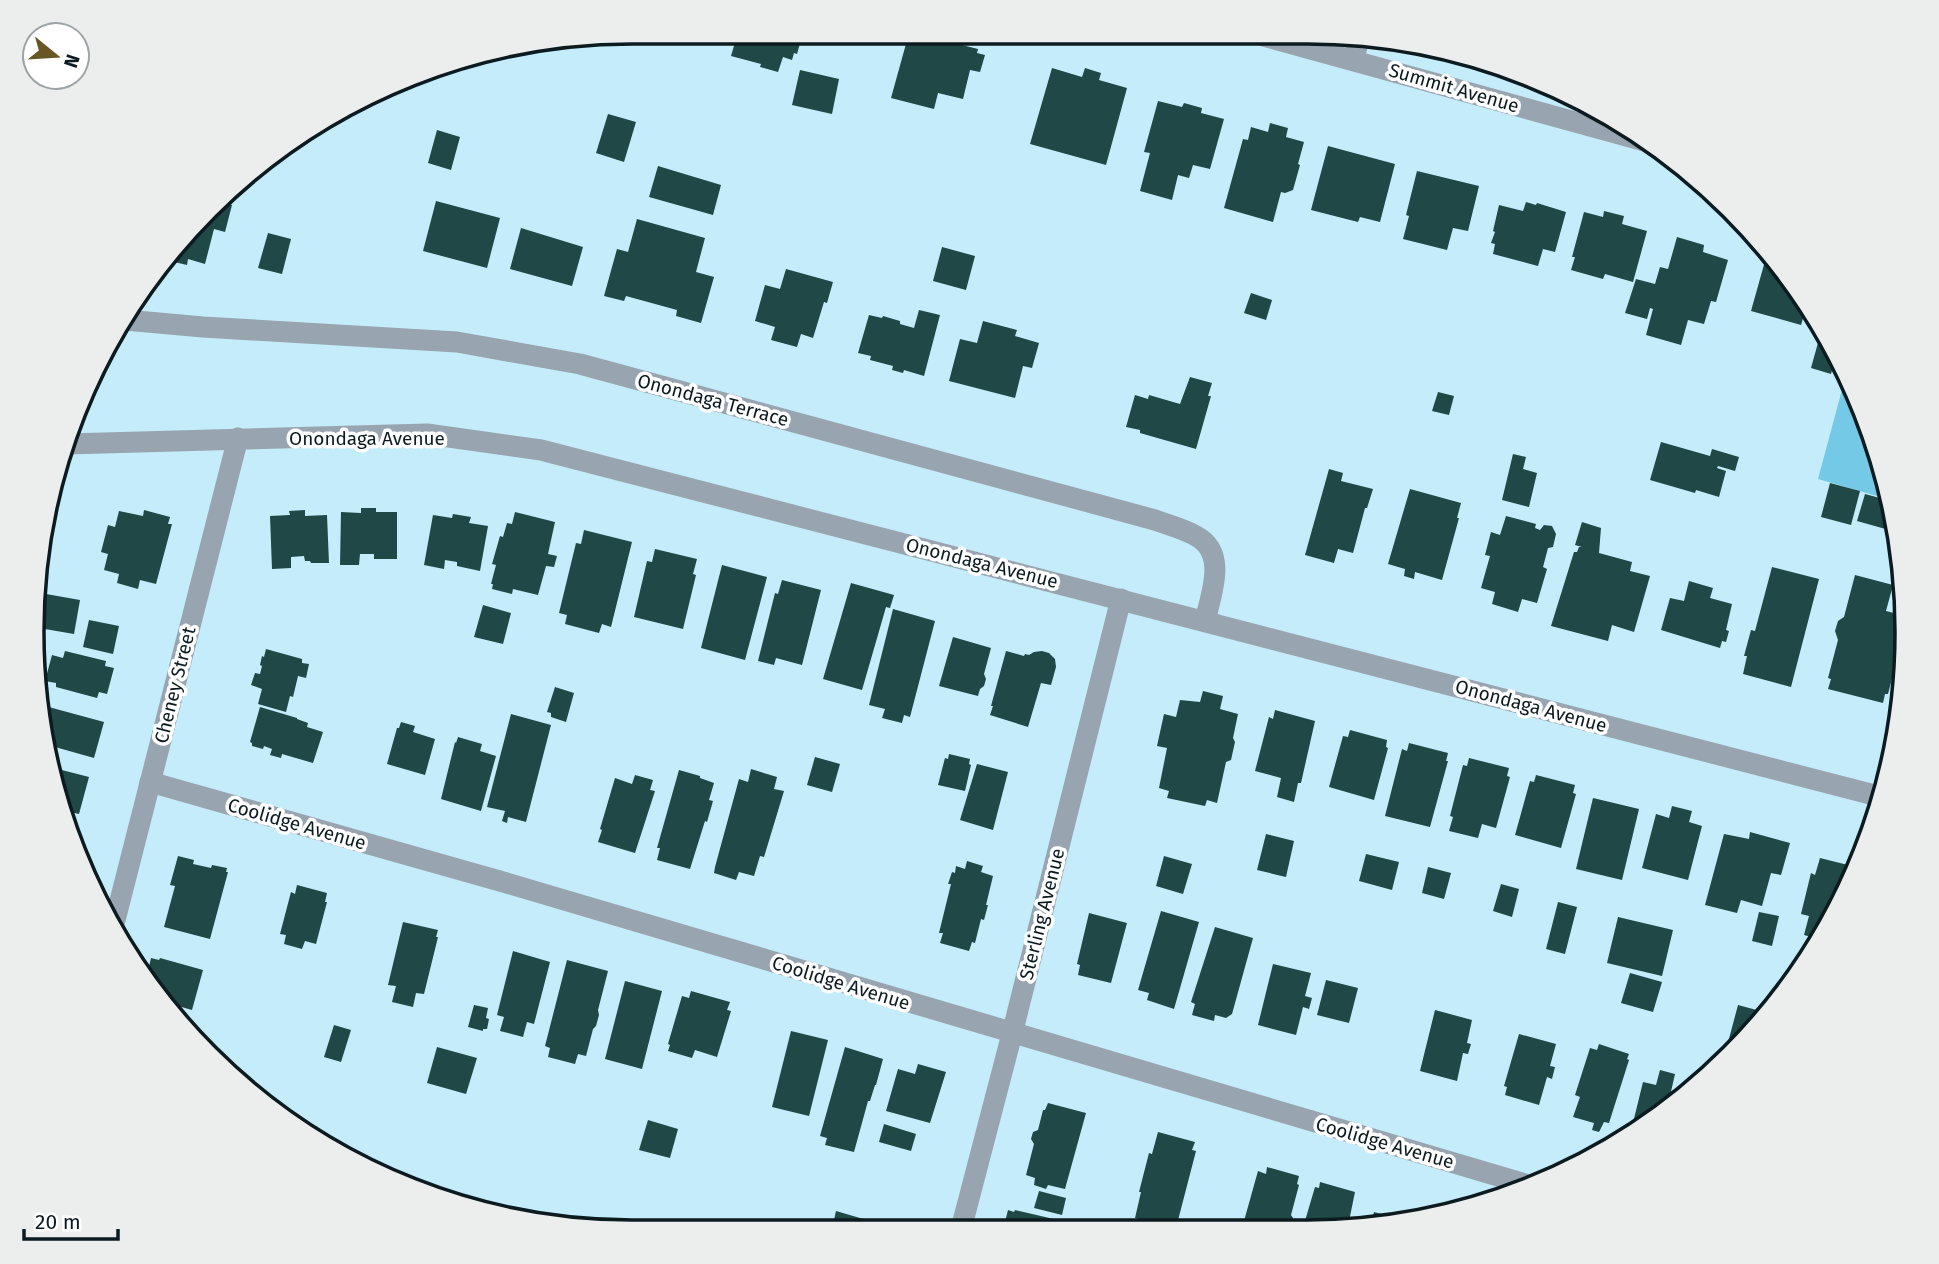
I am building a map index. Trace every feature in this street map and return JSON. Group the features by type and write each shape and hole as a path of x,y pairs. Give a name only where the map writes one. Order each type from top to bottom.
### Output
{"street":[{"name":"Summit Avenue","path":"1293,44 1619,134"},
{"path":"1353,60 1357,46"},
{"name":"Onondaga Terrace","path":"133,321 457,342 580,364 1155,520 1199,537 1211,550 1217,568 1205,621"},
{"name":"Onondaga Avenue","path":"75,444 427,434 541,450 1872,794"},
{"name":"Cheney Street","path":"116,914 238,438"},
{"name":"Sterling Avenue","path":"963,1220 1121,599"},
{"name":"Coolidge Avenue","path":"150,782 510,884 1516,1181"}],"shaded area":[{"path":"1842,389 1864,443 1879,497 1818,479"}],"building":[{"path":"734,44 800,44 792,60 783,57 778,72 731,56"},
{"path":"906,44 958,44 978,49 977,53 985,55 980,72 970,70 963,99 938,93 934,109 891,98"},
{"path":"1052,68 1082,77 1085,68 1101,73 1099,80 1127,88 1106,165 1030,144"},
{"path":"800,70 839,79 832,114 792,105"},
{"path":"1158,101 1182,107 1184,103 1202,108 1201,113 1224,119 1210,169 1193,165 1189,178 1178,175 1172,200 1140,191 1150,153 1144,152"},
{"path":"608,114 636,122 624,162 596,153"},
{"path":"1270,123 1288,128 1286,137 1304,142 1293,190 1281,192 1273,222 1224,208 1243,139 1248,140 1251,127 1268,132"},
{"path":"437,130 460,137 451,170 428,163"},
{"path":"1328,146 1395,164 1380,222 1360,217 1358,222 1311,210"},
{"path":"658,166 721,185 713,215 649,197"},
{"path":"1417,171 1479,186 1468,231 1453,228 1447,250 1403,239"},
{"path":"436,201 500,218 487,268 423,251"},
{"path":"1526,202 1566,212 1555,252 1543,249 1538,266 1493,254 1495,244 1491,243 1499,205 1523,211"},
{"path":"229,204 232,205 225,232 214,229 205,264 188,259 187,265 175,262 216,216"},
{"path":"1604,211 1624,216 1622,224 1647,231 1633,282 1605,274 1603,279 1571,270 1584,212 1603,217"},
{"path":"637,219 705,238 696,272 714,277 701,323 676,316 677,310 626,296 624,301 604,296 617,249 628,252"},
{"path":"521,228 583,247 572,286 510,269"},
{"path":"268,233 291,239 282,274 258,268"},
{"path":"1677,237 1704,245 1703,252 1728,260 1716,302 1711,301 1704,324 1688,320 1681,345 1646,335 1653,309 1650,308 1647,319 1625,313 1636,279 1655,284 1660,267 1668,269"},
{"path":"942,247 975,256 966,290 933,281"},
{"path":"1765,263 1803,317 1801,325 1751,311"},
{"path":"786,269 833,282 813,338 801,334 797,347 771,340 775,327 755,321 765,285 780,289"},
{"path":"1251,293 1272,300 1266,320 1244,313"},
{"path":"919,310 940,315 924,376 904,370 903,373 892,370 893,366 870,360 871,356 858,353 869,315 883,316 914,328"},
{"path":"983,321 1017,330 1015,336 1039,343 1032,368 1023,366 1015,398 949,381 960,339 977,343"},
{"path":"1818,342 1833,368 1831,374 1811,368"},
{"path":"1190,377 1212,383 1196,449 1126,427 1135,395 1148,399 1149,395 1180,404"},
{"path":"1438,392 1454,396 1449,415 1432,411"},
{"path":"1661,442 1710,456 1712,449 1739,457 1735,471 1718,466 1717,468 1726,471 1719,497 1650,480"},
{"path":"1513,454 1526,457 1523,469 1537,473 1529,507 1502,500"},
{"path":"1329,469 1343,473 1341,481 1373,489 1353,553 1338,549 1334,563 1305,555"},
{"path":"1830,483 1860,491 1851,525 1821,517"},
{"path":"1410,489 1461,503 1442,580 1415,572 1414,579 1404,576 1405,569 1388,564"},
{"path":"1865,494 1879,498 1886,529 1857,521"},
{"path":"361,508 376,508 376,512 397,512 397,559 374,559 374,554 360,554 359,565 340,565 341,512 361,513"},
{"path":"144,510 170,517 168,524 172,524 156,584 140,580 138,589 117,583 119,574 104,570 108,554 101,552 108,525 115,527 119,511 143,516"},
{"path":"305,510 305,516 327,515 329,563 311,563 305,561 304,556 291,557 291,568 272,569 270,516 290,515 289,511"},
{"path":"515,512 555,522 548,554 557,556 554,567 546,566 538,595 513,589 512,594 492,589 496,565 492,564 500,536 503,537 507,523 512,524"},
{"path":"453,514 471,517 469,523 488,526 480,571 457,566 457,562 445,560 444,569 424,565 433,515 452,518"},
{"path":"1506,516 1536,524 1535,528 1540,530 1544,525 1552,526 1556,534 1553,547 1548,548 1543,567 1547,569 1537,603 1522,599 1518,612 1492,604 1495,592 1481,588 1490,556 1485,555 1491,532 1500,535"},
{"path":"1582,522 1601,528 1599,553 1632,562 1630,571 1650,576 1634,632 1612,625 1608,641 1551,626 1574,552 1582,547 1575,545"},
{"path":"584,530 632,542 611,627 602,624 599,633 565,624 567,615 559,613 576,543 581,544"},
{"path":"655,549 697,559 693,574 696,575 683,629 634,617 647,561 652,562"},
{"path":"722,565 767,577 745,660 701,648"},
{"path":"1772,567 1819,579 1791,687 1743,674 1747,656 1744,656 1751,630 1755,631"},
{"path":"1855,575 1893,585 1886,611 1895,613 1894,670 1883,703 1828,689 1831,679 1828,678 1838,640 1835,631 1838,621 1844,617"},
{"path":"782,580 821,590 802,665 776,658 774,665 758,661 775,593 778,594"},
{"path":"1689,581 1713,588 1710,598 1732,604 1726,642 1722,641 1720,648 1661,630 1670,598 1684,601"},
{"path":"851,583 894,595 890,608 886,607 862,690 823,679"},
{"path":"46,594 80,600 74,634 44,629"},
{"path":"483,605 511,613 503,644 474,637"},
{"path":"893,609 935,621 910,717 904,715 902,723 882,718 885,709 869,705"},
{"path":"89,620 119,626 113,654 83,647"},
{"path":"953,637 991,648 984,674 986,679 978,696 939,686"},
{"path":"266,649 302,659 302,663 309,664 306,678 298,676 286,712 258,704 262,689 251,685 255,673 260,674 262,656 264,657"},
{"path":"65,651 106,661 105,666 114,668 107,694 99,692 97,698 56,687 56,683 46,681 52,655 63,658"},
{"path":"1006,651 1024,656 1042,651 1055,659 1056,667 1051,685 1041,683 1028,727 990,715"},
{"path":"555,687 574,693 566,722 551,717 551,713 547,712"},
{"path":"1203,691 1223,696 1220,709 1238,714 1231,760 1226,762 1217,803 1207,800 1205,806 1167,798 1169,791 1159,788 1167,748 1157,746 1164,714 1176,717 1180,700 1200,702"},
{"path":"49,707 104,722 94,758 55,747"},
{"path":"260,707 297,718 308,723 307,727 323,732 313,763 282,754 281,758 270,755 272,749 252,746 250,742"},
{"path":"1275,710 1315,721 1294,802 1277,797 1281,778 1255,771 1269,717 1273,719"},
{"path":"511,714 551,725 526,822 508,817 507,823 502,821 505,811 487,807"},
{"path":"401,722 415,726 413,732 435,739 425,775 387,764"},
{"path":"1350,730 1387,740 1388,748 1374,800 1329,787 1343,736 1348,737"},
{"path":"458,737 482,744 480,751 496,756 481,811 441,799"},
{"path":"1409,743 1448,753 1430,827 1385,816 1402,749 1407,751"},
{"path":"949,754 970,759 965,791 938,785 945,758 948,759"},
{"path":"815,757 840,764 832,792 807,785"},
{"path":"1469,758 1509,768 1507,776 1510,777 1496,828 1482,824 1478,838 1449,831 1453,817 1450,816 1463,765 1467,766"},
{"path":"977,764 1008,772 993,830 960,820"},
{"path":"751,769 777,777 774,789 784,791 764,857 760,856 754,876 739,872 736,880 714,873 739,779 748,782"},
{"path":"61,770 89,777 79,814 72,813"},
{"path":"679,770 714,783 709,800 713,801 690,869 657,860 660,848 657,848"},
{"path":"635,775 653,780 650,790 655,791 635,853 598,842 615,778 632,784"},
{"path":"1536,775 1575,785 1573,793 1576,794 1561,848 1515,835 1530,781 1534,782"},
{"path":"1593,798 1639,809 1622,880 1576,869"},
{"path":"1672,806 1692,811 1689,822 1702,826 1688,880 1642,868 1656,814 1669,818"},
{"path":"1750,832 1790,843 1781,875 1771,873 1762,906 1741,900 1737,913 1705,905 1724,834 1749,839"},
{"path":"1266,834 1294,841 1286,877 1257,870"},
{"path":"1366,854 1399,862 1392,890 1359,881"},
{"path":"178,856 194,860 193,864 227,868 210,939 164,927 175,886 170,885"},
{"path":"1164,856 1192,864 1183,894 1156,886"},
{"path":"1820,858 1847,865 1835,892 1810,937 1804,935 1809,916 1801,914 1811,873 1815,875"},
{"path":"967,861 983,866 981,872 993,876 984,920 981,919 975,943 972,942 969,951 940,943 943,933 939,933 952,872 955,873 956,866 965,869"},
{"path":"1428,867 1451,873 1444,899 1422,893"},
{"path":"1501,884 1519,889 1512,917 1493,911"},
{"path":"297,885 327,893 316,944 305,941 302,949 284,944 286,935 280,934 291,892 295,894"},
{"path":"1558,902 1577,907 1565,954 1546,949"},
{"path":"1161,911 1199,922 1174,1009 1147,1000 1149,993 1138,990"},
{"path":"1759,912 1779,916 1772,946 1752,941"},
{"path":"1089,913 1127,923 1111,983 1078,975 1080,965 1077,964"},
{"path":"1618,917 1673,930 1662,976 1607,963"},
{"path":"403,922 438,930 424,994 416,993 413,1007 392,1002 396,986 388,985"},
{"path":"1215,927 1253,938 1232,1014 1226,1018 1215,1015 1214,1021 1192,1015 1195,1004 1191,1002"},
{"path":"513,951 550,962 534,1024 527,1022 523,1037 500,1031 504,1017 497,1015"},
{"path":"151,958 160,958 203,970 192,1010 178,1006 149,967"},
{"path":"567,960 608,971 599,1015 586,1056 578,1054 575,1064 548,1057 550,1048 545,1046"},
{"path":"1273,964 1311,973 1305,996 1312,998 1309,1009 1303,1007 1296,1035 1258,1025"},
{"path":"1630,973 1662,982 1653,1012 1621,1003"},
{"path":"1326,980 1358,988 1349,1023 1317,1015"},
{"path":"625,981 662,991 642,1069 605,1059"},
{"path":"691,991 730,1002 727,1010 731,1011 717,1057 695,1050 692,1058 668,1051 682,996 689,998"},
{"path":"474,1005 488,1008 487,1029 483,1031 468,1027"},
{"path":"1738,1005 1757,1010 1749,1020 1728,1043"},
{"path":"1435,1010 1472,1020 1467,1043 1471,1044 1468,1054 1463,1053 1457,1081 1420,1071"},
{"path":"334,1025 351,1030 341,1062 324,1057"},
{"path":"791,1031 828,1040 809,1116 772,1107"},
{"path":"1519,1034 1556,1044 1550,1066 1555,1067 1552,1079 1547,1077 1539,1105 1505,1095 1507,1087 1504,1086"},
{"path":"1599,1044 1629,1054 1629,1060 1609,1123 1604,1122 1599,1132 1592,1130 1594,1123 1573,1117 1580,1097 1575,1095 1590,1048 1597,1050"},
{"path":"437,1047 477,1058 466,1094 427,1083"},
{"path":"845,1047 883,1059 854,1152 825,1145 827,1138 820,1136"},
{"path":"918,1064 946,1072 930,1123 886,1111 898,1069 915,1074"},
{"path":"1660,1070 1675,1074 1670,1095 1633,1121 1643,1082 1656,1085"},
{"path":"1048,1103 1086,1113 1065,1189 1048,1185 1046,1189 1034,1185 1035,1178 1026,1175 1034,1144 1031,1139 1033,1132 1038,1130 1043,1110"},
{"path":"648,1120 678,1129 670,1158 639,1150"},
{"path":"884,1124 916,1134 911,1151 879,1142"},
{"path":"1158,1132 1195,1142 1192,1150 1196,1151 1178,1220 1135,1218 1149,1153 1152,1154"},
{"path":"1267,1167 1299,1176 1291,1215 1292,1220 1244,1220 1258,1171 1266,1174"},
{"path":"1320,1182 1355,1192 1350,1219 1305,1220 1315,1187 1319,1188"},
{"path":"1039,1191 1066,1198 1062,1215 1034,1208"},
{"path":"1008,1210 1015,1210 1058,1220 1006,1220"},
{"path":"836,1211 867,1220 834,1220"}]}
